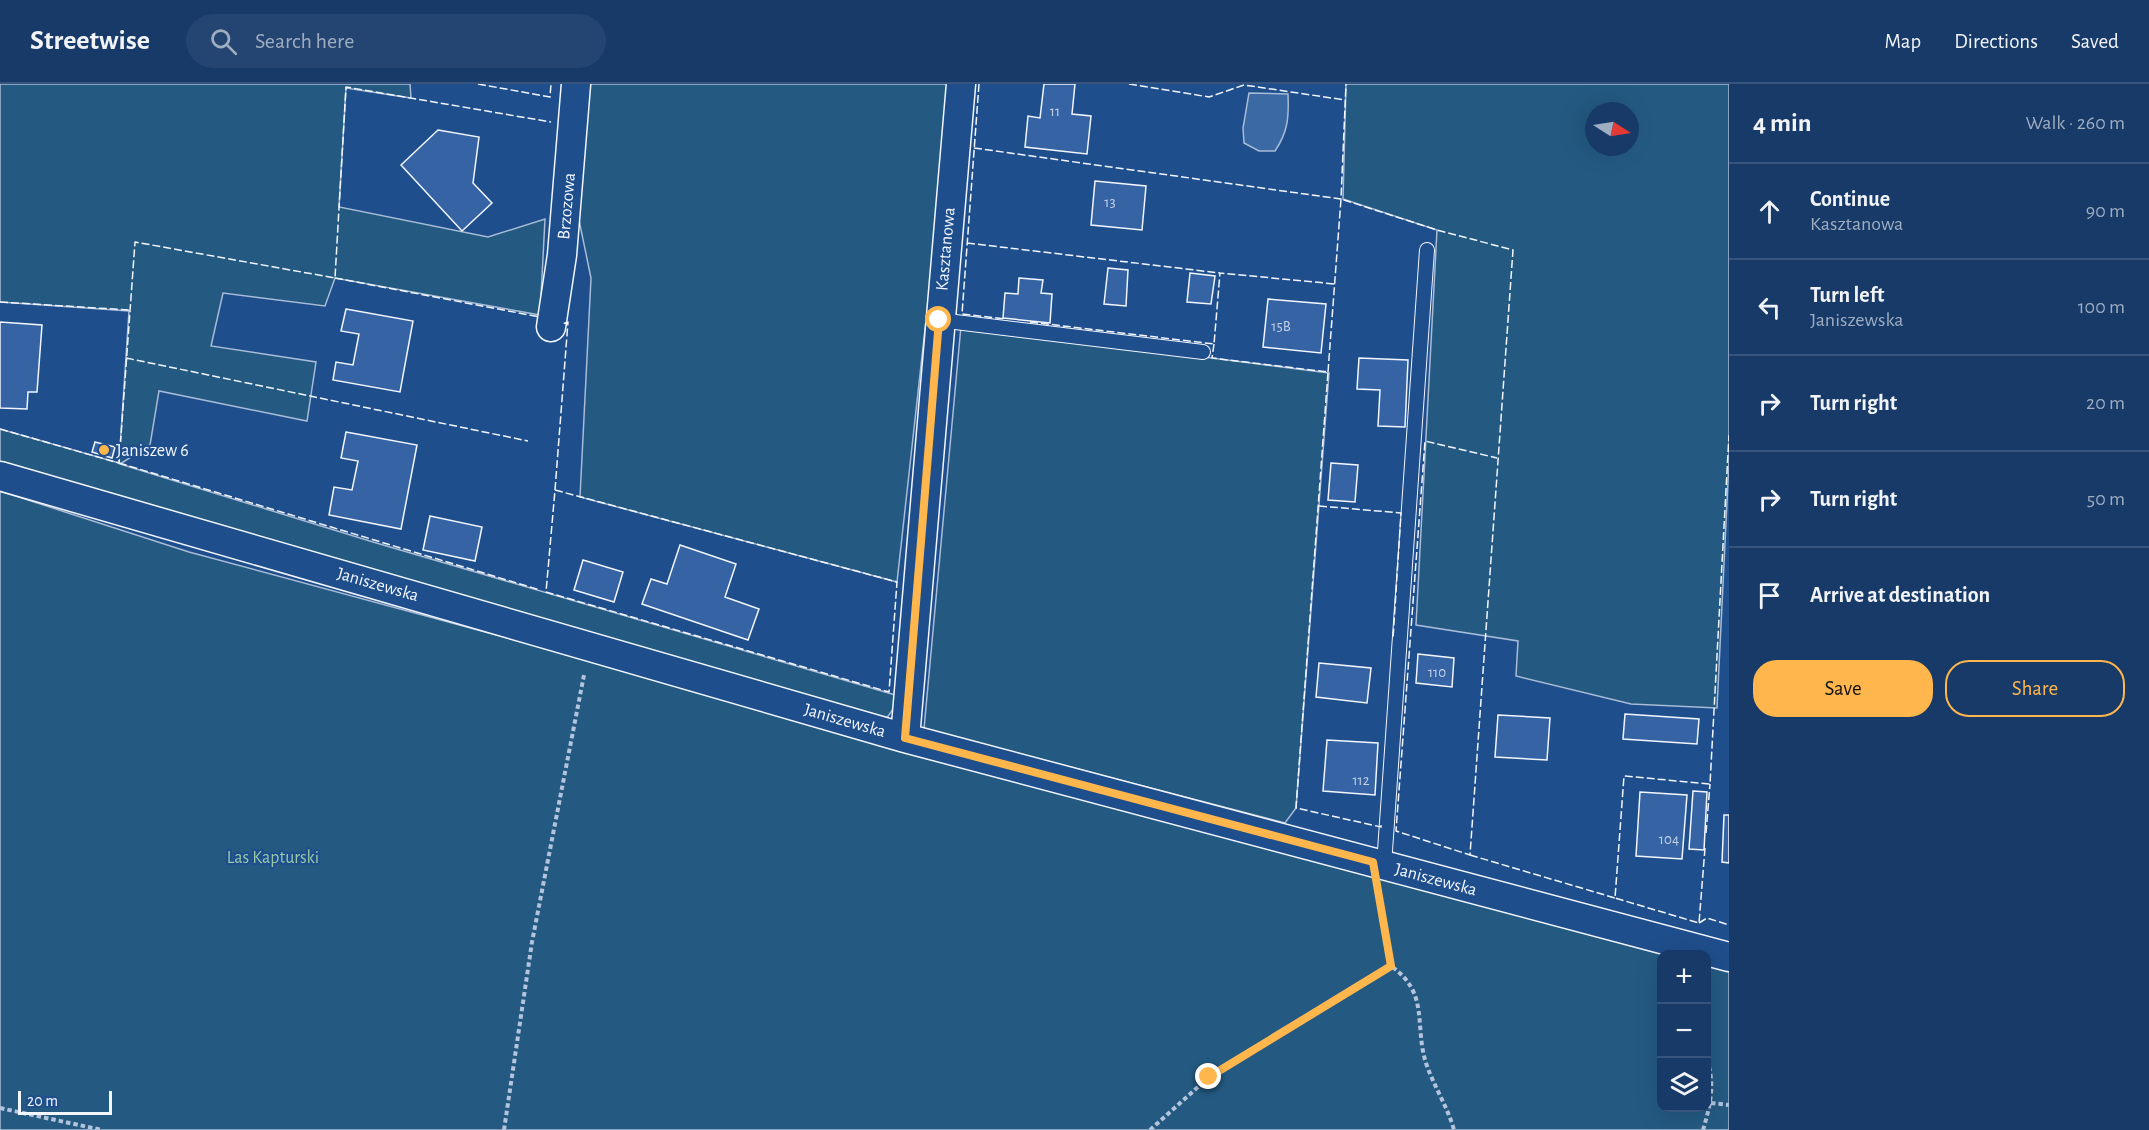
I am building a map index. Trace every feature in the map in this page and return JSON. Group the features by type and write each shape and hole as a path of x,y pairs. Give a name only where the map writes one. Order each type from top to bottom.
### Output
{"street":[{"name":"Brzozowa","path":"551,327 562,255 576,84"},
{"name":"Kasztanowa","path":"905,738 961,84"},
{"name":"Janiszewska","path":"0,476 525,626 590,648 905,738 1729,957"}],"lane":[{"path":"1379,863 1427,250"},
{"path":"939,320 1203,352"}],"path":[{"path":"504,1130 532,942 590,648"},
{"path":"1379,863 1391,966 1405,976 1417,996 1426,1065 1454,1130"},
{"path":"1150,1130 1209,1077 1391,966"},
{"path":"1711,1103 1729,1105"},
{"path":"0,1108 102,1130"},
{"path":"1703,1130 1708,1112"}],"green space":[{"path":"0,84 410,84 411,98 346,88 339,207 488,237 545,219 540,315 335,278 325,306 223,293 211,346 316,362 307,421 159,391 150,445 120,464 373,542 902,697 886,719 0,469 0,429 119,463 129,311 0,302"},
{"path":"588,84 947,84 936,230 897,582 580,497 591,278 579,220"},
{"path":"1346,84 1729,84 1729,461 1717,708 1631,704 1516,676 1518,641 1416,625 1437,230 1343,199"},
{"path":"961,326 1329,373 1296,808 1285,823 924,729"},
{"name":"Las Kapturski","path":"0,491 189,552 1663,950 1657,950 1657,1112 1711,1112 1711,963 1729,968 1729,1130 0,1130"}],"shaded area":[{"path":"1249,93 1288,94 1287,124 1275,151 1259,151 1244,143 1243,128"}],"building":[{"path":"1044,84 1075,84 1072,114 1091,116 1087,154 1025,147 1028,116 1040,118"},
{"path":"438,130 479,137 473,183 492,203 462,231 401,165"},
{"path":"1095,181 1146,186 1142,230 1091,225"},
{"path":"1108,268 1128,270 1126,306 1104,304"},
{"path":"1190,273 1215,276 1211,304 1187,302"},
{"path":"1019,278 1043,280 1041,293 1052,294 1050,323 1003,318 1005,293 1018,294"},
{"path":"1268,299 1326,304 1321,353 1263,347"},
{"path":"346,309 413,321 400,392 333,380 336,362 353,365 359,334 341,331"},
{"path":"0,322 42,325 37,392 28,392 27,409 0,408"},
{"path":"1359,358 1408,360 1405,427 1378,426 1380,390 1357,389"},
{"path":"346,432 417,445 401,529 329,515 334,487 352,490 358,461 341,458"},
{"name":"Janiszew 6","path":"95,442 115,447 112,458 92,452"},
{"path":"1331,463 1358,465 1355,502 1328,500"},
{"path":"430,516 482,527 475,561 423,550"},
{"path":"680,545 736,564 725,597 759,609 748,640 642,604 651,579 667,584"},
{"path":"583,560 623,572 614,602 574,590"},
{"path":"1418,654 1454,658 1452,687 1416,683"},
{"path":"1319,663 1371,668 1367,703 1316,697"},
{"path":"1625,714 1699,719 1697,744 1623,739"},
{"path":"1498,715 1550,718 1547,760 1495,757"},
{"path":"1327,740 1378,743 1375,795 1323,791"},
{"path":"1693,791 1707,792 1704,850 1689,849"},
{"path":"1640,792 1687,795 1682,859 1636,856"},
{"path":"1724,815 1729,815 1729,863 1722,862"}],"fence":[{"path":"478,84 550,97 551,84"},
{"path":"979,84 962,314 1006,319"},
{"path":"1129,84 1209,97 1244,85 1345,100"},
{"path":"974,148 1341,199 1346,84"},
{"path":"0,429 119,463 135,242 335,278 346,87 551,122"},
{"path":"1328,372 1341,199 1437,230 1513,250 1470,855 1396,831 1425,441 1497,458"},
{"path":"967,243 1220,273"},
{"path":"1030,322 1214,344 1220,273 1335,284"},
{"path":"335,278 540,317"},
{"path":"0,302 129,310"},
{"path":"555,490 568,322 562,324"},
{"path":"1214,344 1212,358 1328,372 1296,808 1381,827 1381,824"},
{"path":"126,358 528,441"},
{"path":"1705,848 1699,923 1615,898 1624,776 1710,784 1729,435"},
{"path":"119,463 540,590"},
{"path":"555,490 897,582 889,692 546,592 555,490"},
{"path":"1319,506 1401,513 1393,639"},
{"path":"1706,833 1710,784"},
{"path":"1470,855 1615,898"},
{"path":"1699,923 1707,918 1729,925"}],"place":[{"name":"Janiszew 6","path":"104,450"}],"route":[{"path":"939,320 905,738 1373,862 1391,966 1209,1077"}]}
